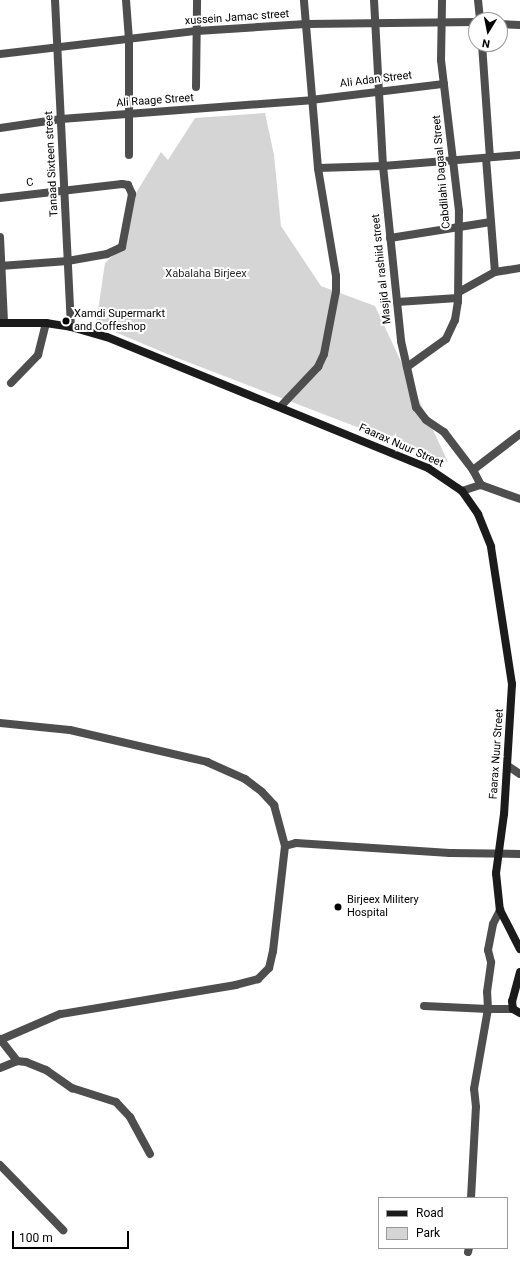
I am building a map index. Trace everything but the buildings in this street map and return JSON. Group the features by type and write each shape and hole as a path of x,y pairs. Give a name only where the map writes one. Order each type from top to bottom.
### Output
{"main road":[{"name":"Faarax Nuur Street","path":"2,323 46,323 71,326 107,337 281,406 428,468 462,490 478,514 491,547 502,610 512,684 508,766 496,874 500,910"},
{"path":"500,910 520,949"},
{"path":"517,1011 512,1001 520,972"}],"street":[{"name":"Tanaad Sixteen street","path":"55,0 71,326"},
{"path":"126,0 129,40 129,155"},
{"path":"196,87 197,0"},
{"path":"281,406 318,368 324,354 336,292 336,276 318,168 311,100 304,0"},
{"name":"Masjid al rashiid street","path":"374,0 383,166 397,302 407,367 416,407 426,420 444,432 473,470 481,485"},
{"name":"Cabdilahi Dagaal Street","path":"407,367 446,339 455,320 459,295 458,228 441,60 442,0"},
{"path":"478,0 479,12"},
{"name":"xussein Jamac street","path":"0,54 57,49 197,31 306,24 468,22"},
{"path":"508,24 520,25"},
{"path":"482,52 495,272"},
{"name":"Ali Adan Street","path":"311,100 378,90 444,84"},
{"name":"Ali Raage Street","path":"0,128 61,119 311,100"},
{"path":"318,168 383,166 520,155"},
{"name":"C","path":"0,198 64,189 122,184 128,185 132,194 122,247 107,254 68,261"},
{"path":"390,238 491,222"},
{"path":"0,237 2,323"},
{"path":"1,266 68,261"},
{"path":"397,302 459,295 495,272 520,268"},
{"path":"11,383 38,355 46,323"},
{"path":"473,470 520,434"},
{"path":"462,490 481,485 520,499"},
{"path":"0,723 70,730 207,762 245,779 262,792 274,805 285,846 273,951 269,968 258,979 236,985 60,1014 0,1039 17,1061"},
{"path":"508,766 520,774"},
{"path":"285,846 296,843 450,853 499,852 520,854"},
{"path":"471,1197 476,1107 474,1089 488,1009 487,992 491,962 488,950 493,924 500,910"},
{"path":"424,1006 517,1011"},
{"path":"0,1068 17,1061 26,1062 46,1070 72,1088 116,1102 130,1117 150,1154"},
{"path":"0,1165 63,1230"}],"green space":[{"name":"Xabalaha Birjeex","path":"265,113 274,155 281,226 321,286 375,306 448,462 172,356 96,324 105,263 122,247 136,193 161,152 168,160 195,118"}],"place":[{"name":"Xamdi Supermarkt and Coffeshop","path":"66,321"},
{"name":"Birjeex Militery Hospital","path":"338,907"}]}
